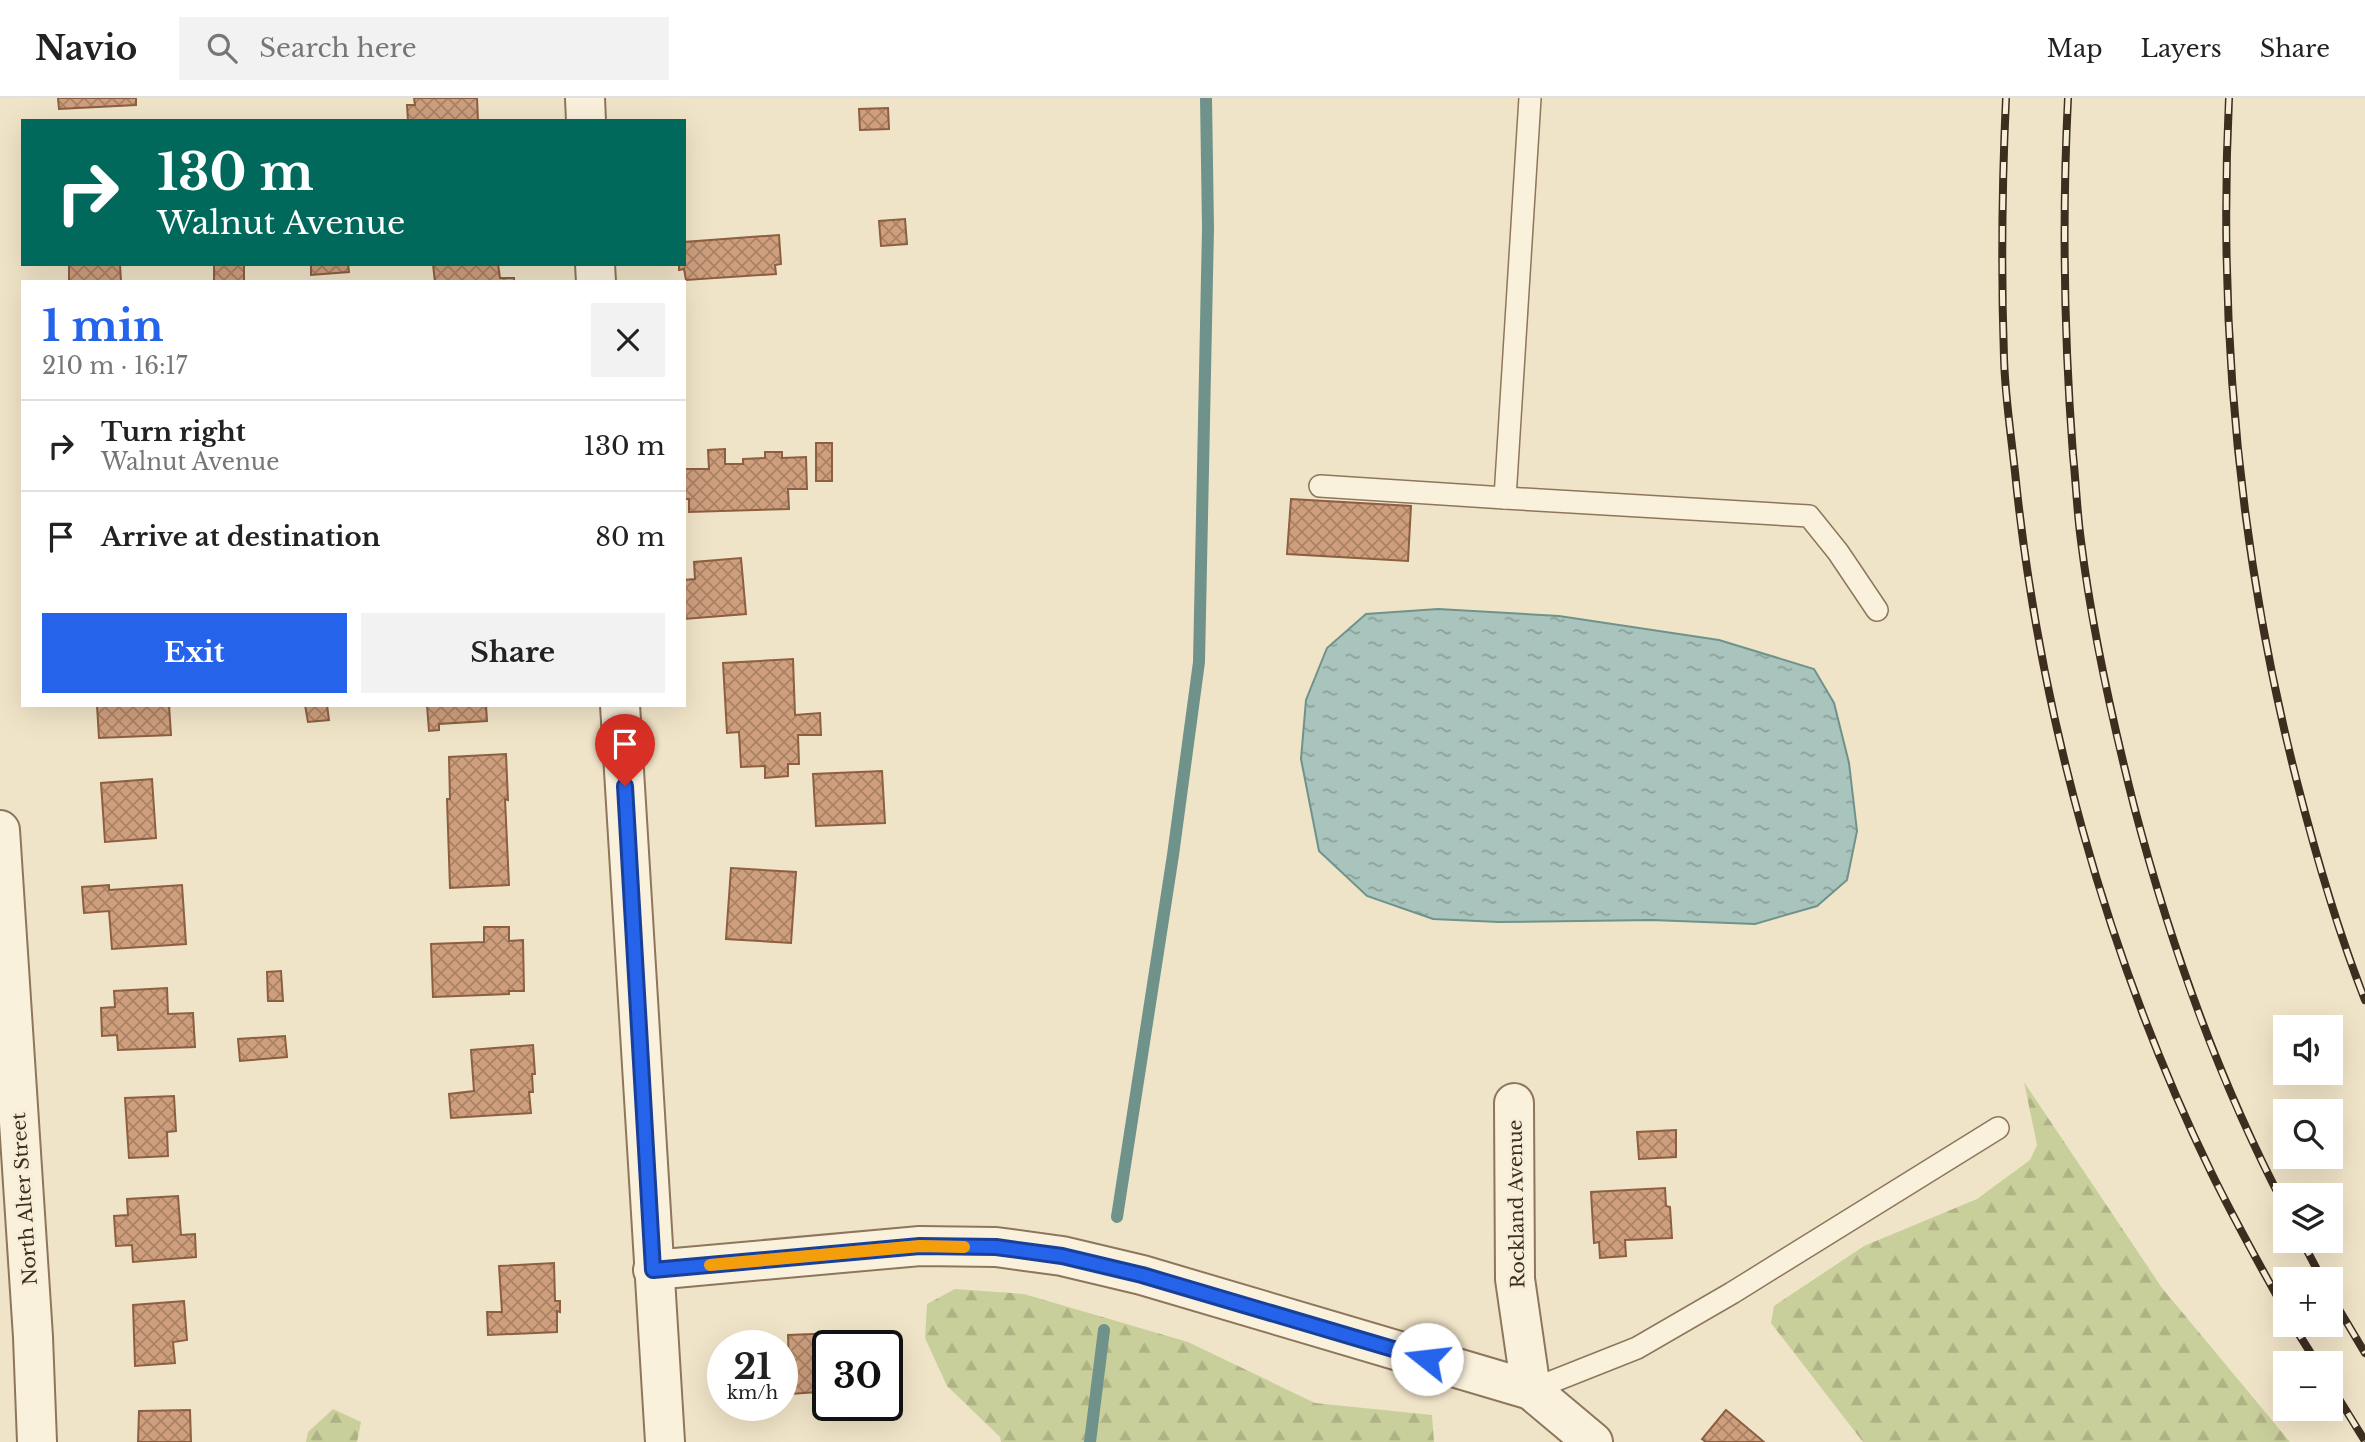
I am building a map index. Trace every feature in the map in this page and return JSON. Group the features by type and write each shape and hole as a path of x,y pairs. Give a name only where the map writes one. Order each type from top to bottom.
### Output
{"street":[{"path":"585,98 586,119"},
{"path":"620,707 665,1442"},
{"name":"North Alter Street","path":"0,830 33,1337 37,1442"},
{"name":"Rockland Avenue","path":"1514,1103 1514,1279 1531,1390"},
{"path":"653,1270 920,1246 996,1247 1062,1256 1142,1275 1531,1390 1593,1442"}],"lane":[{"path":"1505,498 1530,98"},
{"path":"1320,486 1809,516 1838,552 1877,610"},
{"path":"1531,1390 1637,1348 1732,1293 1998,1128"}],"green space":[{"path":"2024,1082 2162,1288 2290,1442 1863,1442 1771,1323 1774,1306 1864,1246 1977,1199 2030,1160 2037,1145"},
{"path":"955,1289 1024,1294 1188,1342 1315,1403 1432,1415 1434,1442 1001,1442 1000,1437 947,1386 925,1338 927,1304"},
{"path":"333,1409 361,1422 357,1442 306,1442 308,1432"}],"water":[{"path":"1438,609 1559,616 1719,640 1814,669 1834,703 1849,763 1857,831 1847,880 1817,906 1755,924 1652,920 1499,922 1433,919 1367,896 1319,851 1301,759 1306,700 1327,648 1366,614"}],"building":[{"path":"58,98 136,98 136,105 59,109"},
{"path":"414,98 477,98 478,119 408,119 407,105 415,105"},
{"path":"888,108 889,129 860,130 859,109"},
{"path":"905,219 907,244 881,246 879,221"},
{"path":"779,235 781,264 775,265 776,274 686,280 684,269 679,270 679,266 686,266 686,242"},
{"path":"69,266 120,266 121,280 69,280"},
{"path":"214,266 244,266 244,280 214,280"},
{"path":"311,266 348,266 349,272 311,275"},
{"path":"433,266 498,266 500,278 514,278 514,280 435,280"},
{"path":"816,443 832,443 832,481 816,481"},
{"path":"725,449 725,464 743,464 743,459 765,458 765,452 782,452 782,458 806,457 807,489 788,489 789,509 689,512 686,469 709,469 708,450"},
{"path":"1291,499 1411,506 1408,561 1287,554"},
{"path":"741,558 746,614 686,619 686,580 695,579 694,562"},
{"path":"793,659 795,715 820,713 821,735 798,735 799,764 788,764 788,776 765,778 765,766 741,767 739,732 727,733 723,663"},
{"path":"97,707 169,707 171,735 99,738"},
{"path":"305,707 327,707 329,720 308,722"},
{"path":"427,707 486,707 487,721 439,724 439,730 429,731"},
{"path":"506,754 509,885 450,888 447,799 450,799 449,757"},
{"path":"882,771 885,823 816,826 813,774"},
{"path":"152,779 156,838 105,842 101,783"},
{"path":"731,868 796,872 791,943 726,939"},
{"path":"109,885 109,890 182,885 186,944 112,949 109,911 84,913 82,887"},
{"path":"484,927 509,927 509,941 523,940 524,991 433,997 431,944 484,942"},
{"path":"281,971 283,1001 268,1001 267,972"},
{"path":"167,988 168,1014 193,1013 195,1047 118,1050 117,1035 102,1036 101,1008 115,1007 114,991"},
{"path":"285,1036 287,1057 240,1061 238,1039"},
{"path":"533,1045 535,1074 532,1074 533,1092 529,1092 531,1113 451,1118 449,1094 474,1091 471,1050"},
{"path":"174,1096 176,1131 167,1132 168,1156 129,1158 125,1098"},
{"path":"1676,1130 1676,1157 1639,1159 1637,1132"},
{"path":"1665,1188 1666,1206 1670,1207 1672,1238 1625,1240 1626,1256 1600,1258 1599,1242 1594,1243 1591,1192"},
{"path":"178,1196 181,1235 195,1234 196,1257 133,1262 132,1245 116,1246 114,1216 128,1215 127,1199"},
{"path":"554,1263 555,1301 560,1301 557,1332 488,1335 487,1312 502,1312 499,1266"},
{"path":"184,1301 187,1340 173,1342 175,1363 135,1366 133,1305"},
{"path":"812,1334 812,1392 798,1393 798,1335"},
{"path":"190,1410 191,1442 138,1442 139,1411"},
{"path":"1726,1410 1764,1442 1706,1442 1702,1439"}],"waterway":[{"path":"1117,1217 1173,855 1199,662 1208,228 1206,98"},
{"path":"1090,1442 1104,1330"}],"railway":[{"path":"2006,98 2002,261 2006,386 2026,562 2060,741 2109,918 2139,1005 2173,1090 2211,1172 2273,1289"},
{"path":"2068,98 2065,232 2068,366 2080,530 2097,641 2134,806 2180,961 2218,1062 2273,1184"},
{"path":"2229,98 2227,271 2238,443 2248,528 2277,698 2297,782 2328,892 2365,1000"},
{"path":"2308,1253 2316,1267"},
{"path":"2343,1316 2365,1353"},
{"path":"2301,1337 2309,1351"},
{"path":"2343,1405 2365,1441"}],"slow traffic":[{"path":"710,1265 920,1246 964,1247"}],"route":[{"path":"625,786 653,1270 920,1246 996,1247 1062,1256 1142,1275 1427,1359"}]}
